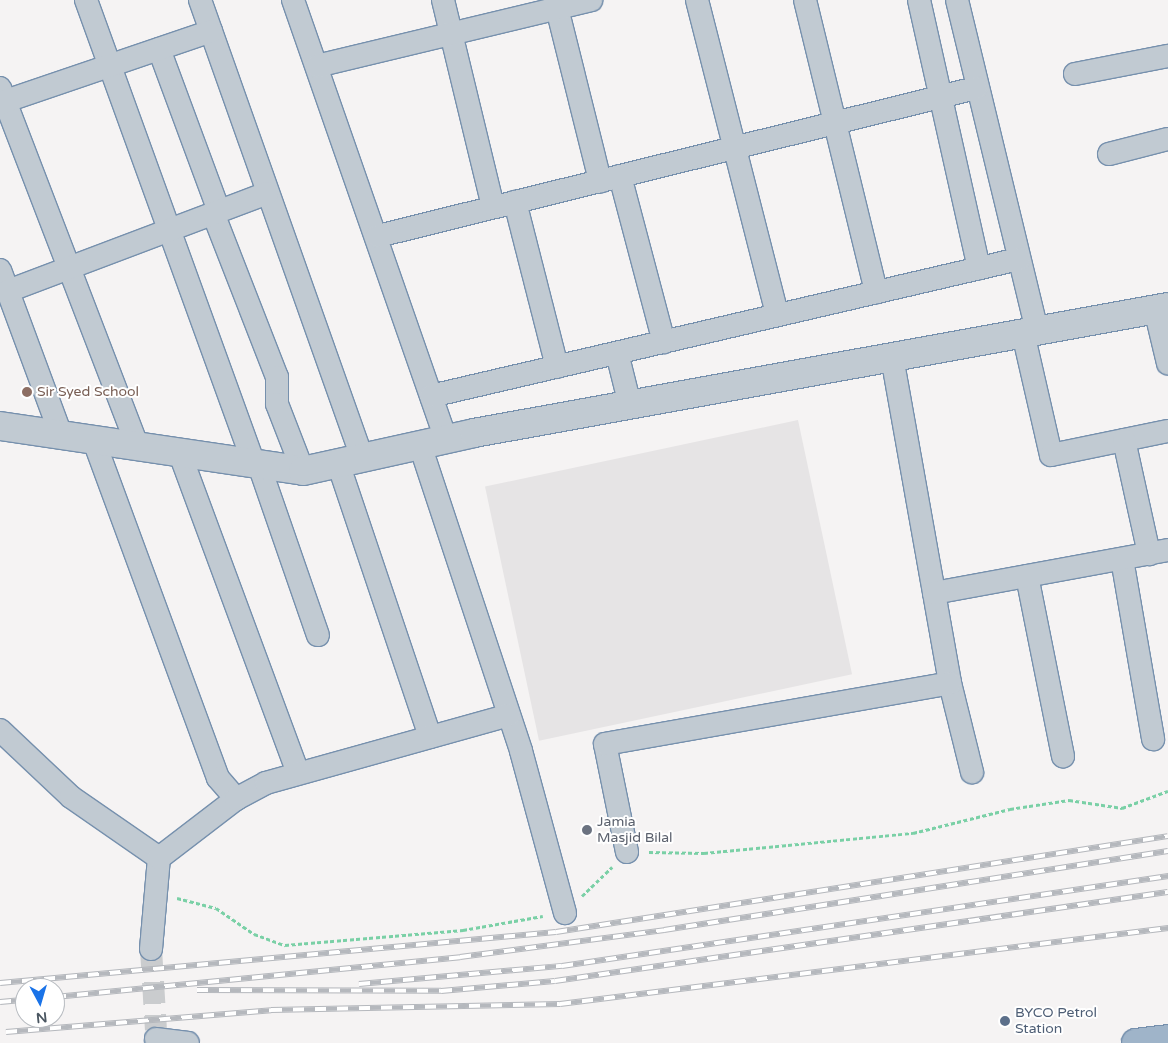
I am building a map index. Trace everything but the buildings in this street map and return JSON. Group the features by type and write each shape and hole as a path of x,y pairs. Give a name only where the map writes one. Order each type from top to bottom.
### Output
{"highway":[{"path":"1136,1043 1168,1039"}],"street":[{"path":"86,0 318,635"},
{"path":"200,0 267,193 350,460 430,737"},
{"path":"293,0 378,236 431,396 433,442 565,913"},
{"path":"443,0 493,207"},
{"path":"317,66 452,34 556,4 591,0"},
{"path":"697,0 777,315"},
{"path":"805,0 876,292"},
{"path":"919,0 979,268"},
{"path":"957,0 976,88 1018,258 1051,455 1168,431"},
{"path":"556,4 610,178 664,342"},
{"path":"138,448 71,267 2,97 110,66 211,31"},
{"path":"159,49 216,212 277,377 278,404 303,471"},
{"path":"1075,74 1168,56"},
{"path":"378,236 976,88"},
{"path":"1109,154 1168,139"},
{"path":"8,291 267,193"},
{"path":"515,202 557,367"},
{"path":"431,396 1018,258"},
{"path":"0,270 61,435"},
{"path":"0,426 303,471 433,442 1161,308 1168,363"},
{"path":"617,353 630,405"},
{"path":"892,357 950,683 972,772"},
{"path":"94,440 218,778 236,799"},
{"path":"934,593 1159,552 1124,440"},
{"path":"180,454 298,773"},
{"path":"1122,559 1153,739"},
{"path":"1027,576 1063,756"},
{"path":"627,852 605,744 950,683"},
{"path":"151,949 154,899 160,858 236,799 266,782 509,715"},
{"path":"0,730 71,797 160,858"},
{"path":"153,1037 188,1043"}],"path":[{"path":"154,899 184,898 216,908 254,934 285,945 463,930 565,913 627,852 704,853 913,833 1010,809 1068,800 1122,808 1168,791"}],"shaded area":[{"path":"798,420 852,674 539,741 485,487"}],"tunnel":[{"path":"151,949 156,1030"}],"railway":[{"path":"0,983 556,932 1168,836"},
{"path":"65,996 460,957 664,930 1168,851"},
{"path":"359,984 562,966 1168,876"},
{"path":"197,990 441,991 555,981 1168,892"},
{"path":"6,1032 271,1010 560,1004 1168,928"},
{"path":"0,1002 15,1001"}],"place":[{"name":"Sir Syed School","path":"27,392"},
{"name":"Jamia Masjid Bilal","path":"587,830"},
{"name":"BYCO Petrol Station","path":"1005,1021"}]}
